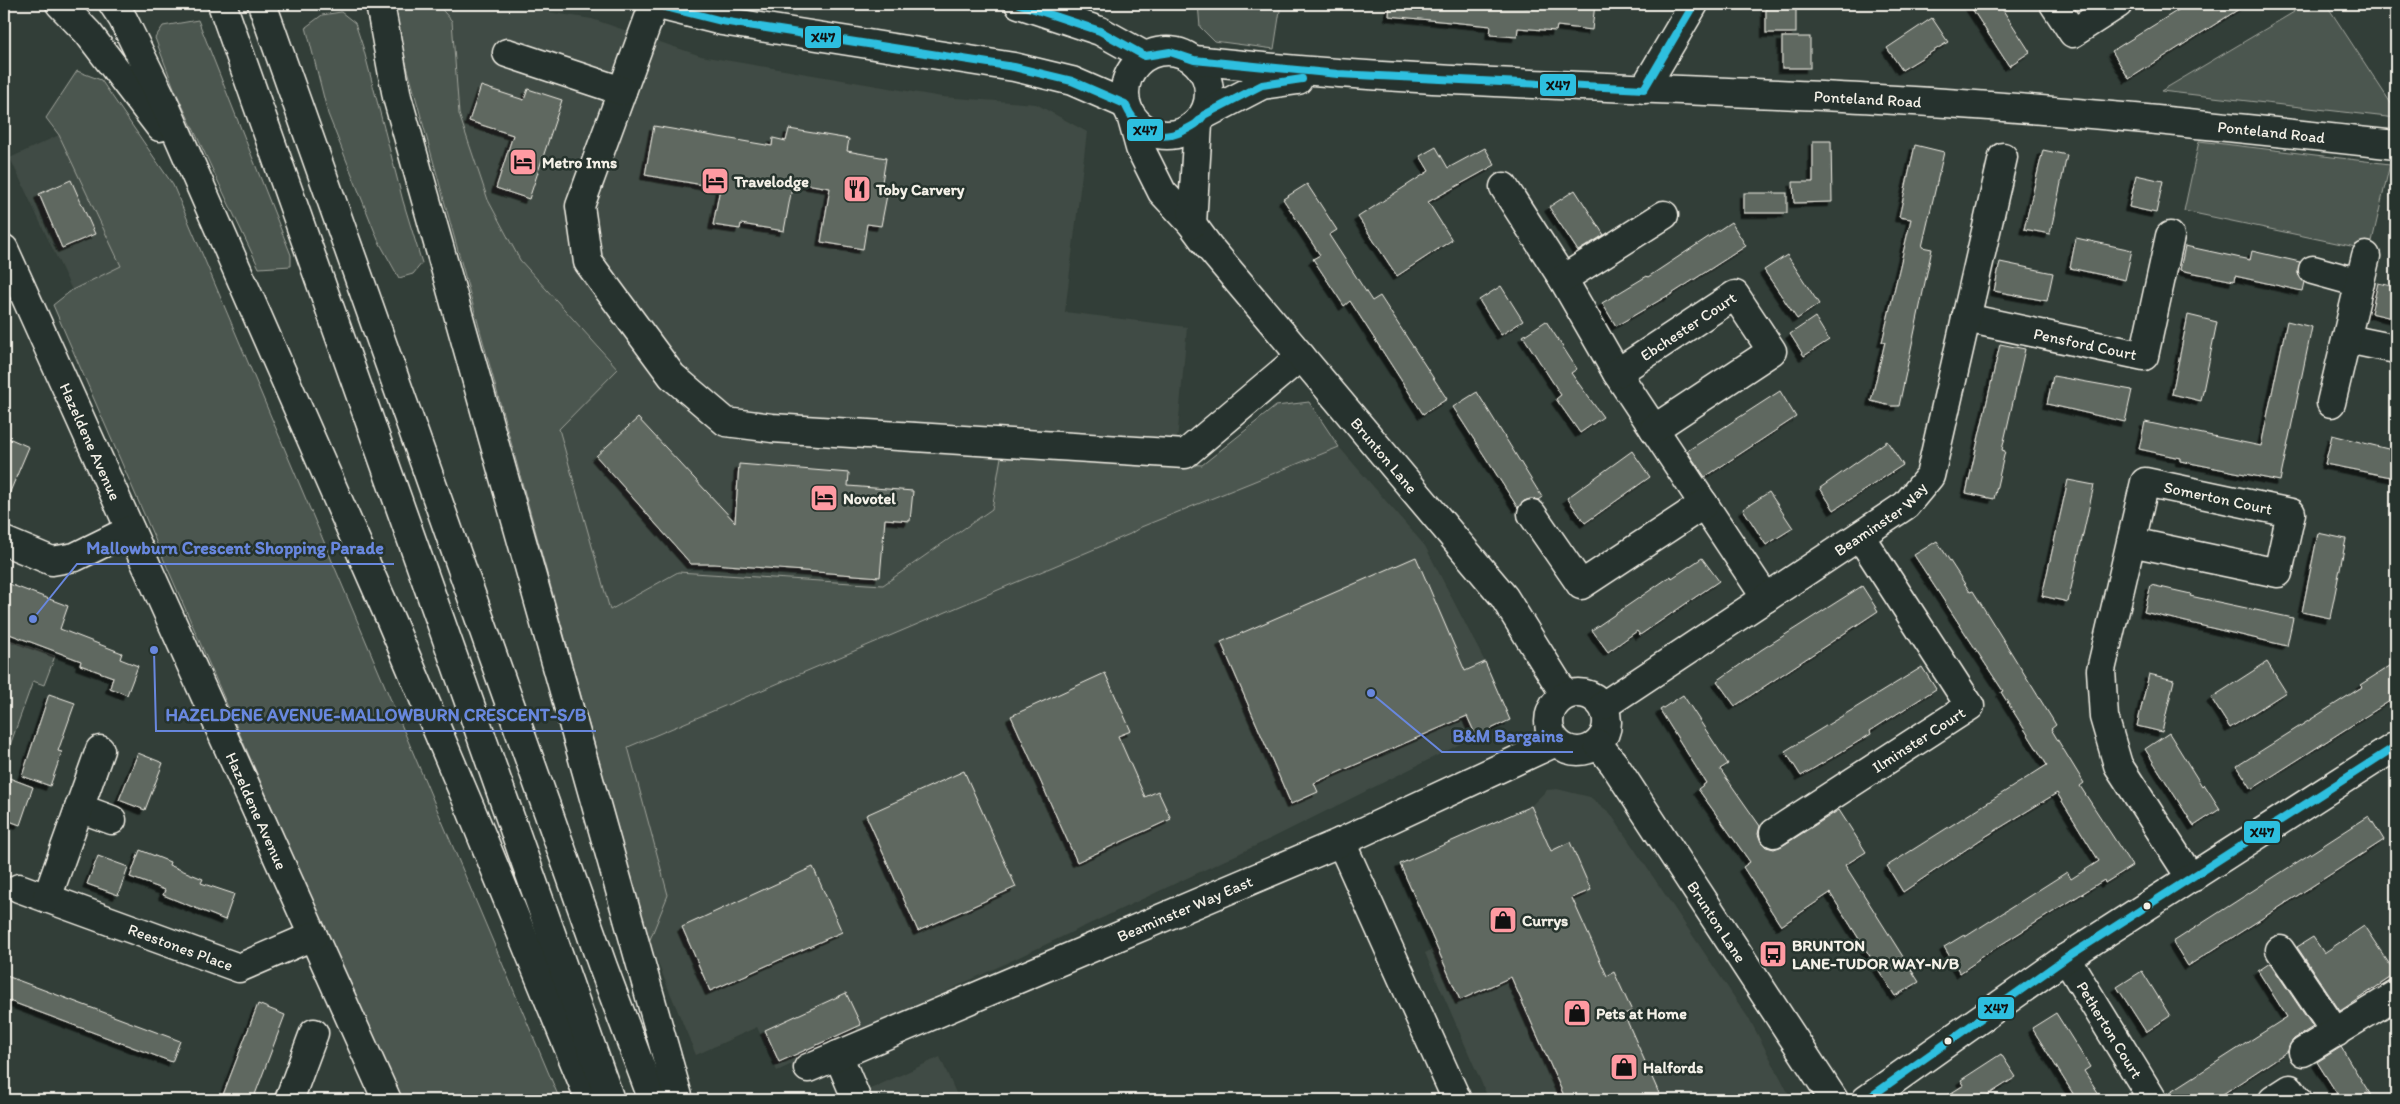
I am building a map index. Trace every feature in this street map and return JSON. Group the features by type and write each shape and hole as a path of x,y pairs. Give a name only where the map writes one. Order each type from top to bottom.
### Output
{"main road":[{"path":"60,4 88,32 140,98 194,176"},
{"path":"113,4 123,19 164,103 194,176 402,648 590,1100"},
{"path":"222,4 610,1100"},
{"path":"262,4 600,957 653,1100"},
{"path":"380,4 397,97 679,1100"},
{"path":"1201,120 1169,137 1148,133 1128,112 1072,81 1014,67 722,20 654,4 580,206 588,262 672,376 726,422 772,428 1185,454 1301,356"},
{"path":"1019,4 1100,31 1145,56"},
{"path":"1644,89 1694,4"},
{"path":"2054,4 2073,32 2118,4"},
{"path":"1128,112 1124,86 1132,69 1145,56 1162,51 1179,52 1194,60 1207,76 1210,96 1201,120 1192,224"},
{"path":"507,53 622,90"},
{"name":"Ponteland Road","path":"1194,60 1338,74 1880,99 2124,116 2396,144"},
{"name":"Ponteland Road","path":"1201,120 1262,85 1338,74"},
{"name":"Brunton Lane","path":"1128,112 1140,148 1162,192 1192,224 1209,248 1504,597 1565,695"},
{"name":"Beaminster Way","path":"1603,706 1906,505 1930,476 2003,157"},
{"path":"1504,187 1563,279 1617,373 1766,598"},
{"path":"1563,279 1664,215"},
{"name":"Pensford Court","path":"1966,318 2144,356 2170,236"},
{"name":"Hazeldene Avenue","path":"4,249 387,1100"},
{"path":"2331,404 2366,256"},
{"path":"2313,270 2360,283"},
{"name":"Ebchester Court","path":"1617,373 1735,295 1751,319 1772,351 1654,429"},
{"path":"2347,339 2396,349"},
{"name":"Somerton Court","path":"2131,542 2278,573 2291,513 2145,482 2101,670 2104,717 2118,765 2186,869 2194,877"},
{"path":"1532,514 1581,585 1704,504"},
{"path":"4,542 52,561 75,557 130,530"},
{"name":"Ilminster Court","path":"1774,833 1970,706 1860,536"},
{"path":"1582,692 1598,700 1603,706 1607,716 1607,726 1604,736 1598,744 1581,751 1563,748 1556,742 1551,734 1549,716 1552,708 1565,695 1582,692"},
{"name":"Beaminster Way East","path":"808,1068 1341,842 1556,742"},
{"name":"Brunton Lane","path":"1598,744 1614,764 1834,1100"},
{"path":"1866,1100 2066,958 2396,746"},
{"path":"46,898 100,750"},
{"path":"79,808 112,820"},
{"path":"1341,842 1457,1100"},
{"name":"Reestones Place","path":"19,888 239,968 313,936"},
{"path":"2280,950 2336,1033"},
{"name":"Petherton Court","path":"2066,958 2153,1100"},
{"path":"2303,1052 2396,996"},
{"path":"289,1100 314,1034"},
{"path":"838,1055 857,1100"},
{"path":"2273,1100 2290,1089 2298,1100"}],"shaded area":[{"path":"407,4 437,4 452,21 459,114 488,200 520,260 618,369 559,429 610,610 678,572 883,585 992,509 1001,457 1202,465 1276,406 1309,402 1339,447 1141,527 1130,534 628,747 668,895 649,942 392,12"},
{"path":"437,4 497,4 592,19 701,56 942,97 1036,104 1087,132 1065,312 1187,327 1175,464 992,509 883,585 678,572 610,611 559,428 618,368 520,260 488,200 459,114 452,21"},
{"path":"1198,4 1281,4 1274,49 1214,41 1200,27"},
{"path":"2289,4 2326,4 2396,111 2396,118 2161,91 2294,12"},
{"path":"341,12 355,23 363,47 403,201 422,263 413,274 399,278 378,240 328,114 306,27 322,15"},
{"path":"198,20 291,255 291,266 259,268 174,88 155,38 163,26"},
{"path":"77,71 101,80 173,185 560,1100 399,1100 53,305 72,290 121,266 59,135 46,118"},
{"path":"59,135 121,267 72,290 10,158"},
{"path":"2199,141 2390,164 2370,250 2184,211"},
{"path":"1339,447 1425,546 1485,662 1510,720 1270,839 777,1071 757,1027 696,1055 649,942 668,895 628,747 1130,534 1141,527"},
{"path":"4,638 55,656 44,685 33,681 4,762"},
{"path":"1557,789 1590,797 1610,813 1751,1022 1792,1100 1489,1100 1425,953 1437,947 1400,864 1531,806 1547,790"},
{"path":"940,1057 959,1100 846,1100"}],"building":[{"path":"1390,4 1500,4 1528,7 1528,4 1595,4 1592,30 1557,26 1556,31 1518,28 1517,37 1490,35 1491,26 1389,16"},
{"path":"1766,4 1796,4 1796,33 1766,33"},
{"path":"1969,4 1999,4 2030,52 2009,66"},
{"path":"2188,4 2247,4 2129,79 2112,51"},
{"path":"1932,18 1948,42 1902,70 1887,48"},
{"path":"1782,37 1810,37 1810,68 1782,68"},
{"name":"Metro Inns","path":"481,86 524,100 528,89 562,100 529,199 496,188 513,135 469,121"},
{"path":"654,126 772,146 773,138 786,141 789,129 849,139 847,151 886,158 881,188 888,190 881,226 867,224 863,249 821,242 830,188 793,182 784,231 741,224 740,229 713,225 720,188 645,175"},
{"path":"1813,141 1831,141 1832,202 1794,203 1793,182 1813,182"},
{"path":"1915,145 1944,152 1922,247 1932,249 1899,406 1891,406 1871,401 1885,342 1882,342 1911,219 1899,217"},
{"path":"1436,147 1448,168 1485,148 1495,165 1428,202 1452,240 1397,276 1358,217 1429,171 1420,156"},
{"path":"2043,150 2067,155 2050,234 2024,229"},
{"path":"2136,175 2163,181 2156,213 2129,207"},
{"path":"71,180 95,234 62,248 39,194"},
{"path":"1307,184 1337,230 1329,235 1372,301 1380,296 1447,399 1423,414 1350,301 1344,306 1313,259 1320,255 1283,199"},
{"path":"1575,190 1604,235 1578,251 1549,207"},
{"path":"1744,193 1787,193 1787,213 1744,213"},
{"path":"1731,222 1746,246 1667,297 1616,326 1602,303 1648,277"},
{"path":"2076,238 2132,250 2125,280 2070,268"},
{"path":"2185,246 2250,260 2252,251 2300,262 2298,273 2304,282 2302,291 2235,276 2234,281 2180,270"},
{"path":"1787,255 1819,304 1797,319 1764,270"},
{"path":"2000,262 2053,273 2047,301 1994,291"},
{"path":"2378,283 2396,287 2396,319 2371,313"},
{"path":"1501,286 1523,321 1501,335 1479,300"},
{"path":"2188,315 2217,322 2201,401 2172,394"},
{"path":"1815,317 1829,340 1804,356 1790,334"},
{"path":"1546,321 1577,369 1571,373 1603,417 1580,433 1556,399 1561,395 1523,336"},
{"path":"2287,321 2312,327 2280,481 2180,461 2180,458 2139,449 2145,422 2261,446"},
{"path":"2000,344 2025,349 2002,450 2005,451 1994,499 1966,493"},
{"path":"2053,376 2132,390 2125,422 2047,404"},
{"path":"1780,391 1796,417 1705,477 1687,451"},
{"path":"1477,392 1542,497 1538,500 1530,499 1524,501 1518,508 1453,407"},
{"name":"Novotel","path":"638,418 735,522 739,464 849,473 848,486 913,491 910,521 885,519 880,577 714,564 691,564 596,456"},
{"path":"2332,435 2396,451 2396,478 2325,464"},
{"path":"4,436 29,447 4,506"},
{"path":"1887,441 1903,465 1834,510 1820,488"},
{"path":"1632,451 1650,477 1585,523 1567,498"},
{"path":"2068,480 2094,485 2068,602 2042,596"},
{"path":"1769,492 1793,528 1766,545 1743,509"},
{"path":"2318,533 2346,539 2330,618 2302,612"},
{"path":"1937,541 1970,592 1973,591 2056,725 2051,729 2084,783 2080,786 2132,866 2105,883 2104,880 1978,959 1960,973 1944,947 1964,935 1965,937 2067,872 2071,879 2099,861 2057,793 1980,840 1903,892 1887,866 2047,765 2001,692 2003,691 1914,555"},
{"path":"1416,557 1465,671 1485,662 1510,720 1476,736 1467,716 1314,783 1318,792 1291,804 1221,642"},
{"path":"1702,558 1719,581 1640,635 1637,631 1608,652 1592,630 1671,576 1672,578"},
{"path":"4,582 68,606 60,629 122,653 120,659 138,666 127,695 110,688 113,677 80,665 81,661 4,632"},
{"path":"2151,585 2191,594 2190,596 2293,618 2287,646 2144,612"},
{"path":"1862,586 1878,611 1735,706 1717,681 1761,650"},
{"path":"2267,662 2286,692 2230,728 2211,698"},
{"path":"2396,662 2396,697 2252,789 2237,766 2362,687 2360,685"},
{"path":"1922,667 1936,689 1870,731 1871,734 1801,776 1785,751"},
{"path":"1105,673 1131,731 1118,736 1145,797 1158,791 1171,819 1077,862 1011,716"},
{"path":"2149,674 2174,680 2162,732 2137,726"},
{"path":"49,694 75,703 58,751 62,752 50,786 22,776"},
{"path":"1683,695 1728,764 1720,769 1760,826 1758,834 1761,842 1766,847 1774,849 1782,846 1839,810 1866,852 1845,865 1919,982 1895,996 1830,893 1781,926 1743,867 1750,862 1698,789 1706,783 1660,710"},
{"path":"2169,733 2202,786 2204,784 2220,809 2194,826 2145,749"},
{"path":"138,753 163,763 145,810 119,800"},
{"path":"964,771 1016,887 918,931 866,815"},
{"path":"4,776 33,787 20,825 4,819"},
{"name":"Currys","path":"1531,806 1551,851 1570,842 1591,890 1572,898 1607,976 1614,972 1632,1011 1624,1014 1662,1100 1566,1100 1511,977 1460,1000 1400,864"},
{"path":"2369,816 2384,840 2188,966 2173,942"},
{"path":"140,850 170,862 169,865 203,879 201,883 234,894 225,920 163,895 165,890 130,877"},
{"path":"98,856 128,867 118,895 87,884"},
{"path":"813,867 842,932 710,991 682,927"},
{"path":"2364,926 2396,974 2340,1011 2297,947 2313,937 2324,953"},
{"path":"2270,963 2313,1027 2294,1039 2288,1051 2214,1100 2169,1100 2167,1094 2287,1017 2258,971"},
{"path":"2142,971 2170,1016 2146,1032 2117,987"},
{"path":"4,975 180,1041 172,1062 4,999"},
{"path":"846,993 861,1025 779,1062 765,1030"},
{"path":"258,1004 285,1015 253,1100 221,1100"},
{"path":"2056,1013 2090,1067 2084,1071 2103,1100 2077,1100 2032,1028"},
{"path":"2341,1047 2374,1100 2341,1100 2317,1062"},
{"path":"2001,1054 2016,1077 1980,1100 1940,1100 1964,1085 1961,1080"}],"transit line":[{"name":"X47","path":"654,4 722,21 1014,67 1072,81 1125,104 1141,127 1155,135 1163,136 1183,131 1200,121 1204,115 1262,85 1302,79"},
{"name":"X47","path":"1019,4 1100,31 1145,56 1170,52 1194,60 1338,74 1644,89 1694,4"},
{"name":"X47","path":"1866,1100 2066,958 2396,746"}],"place":[{"name":"Metro Inns","path":"523,162"},
{"name":"Travelodge","path":"715,181"},
{"name":"Toby Carvery","path":"857,189"},
{"name":"Novotel","path":"824,498"},
{"name":"Mallowburn Crescent Shopping Parade","path":"33,619"},
{"name":"HAZELDENE AVENUE-MALLOWBURN CRESCENT-S/B","path":"154,650"},
{"name":"B&M Bargains","path":"1371,693"},
{"name":"Currys","path":"1503,920"},
{"name":"BRUNTON LANE-TUDOR WAY-N/B","path":"1773,954"},
{"name":"Pets at Home","path":"1577,1013"},
{"name":"Halfords","path":"1624,1067"}]}
